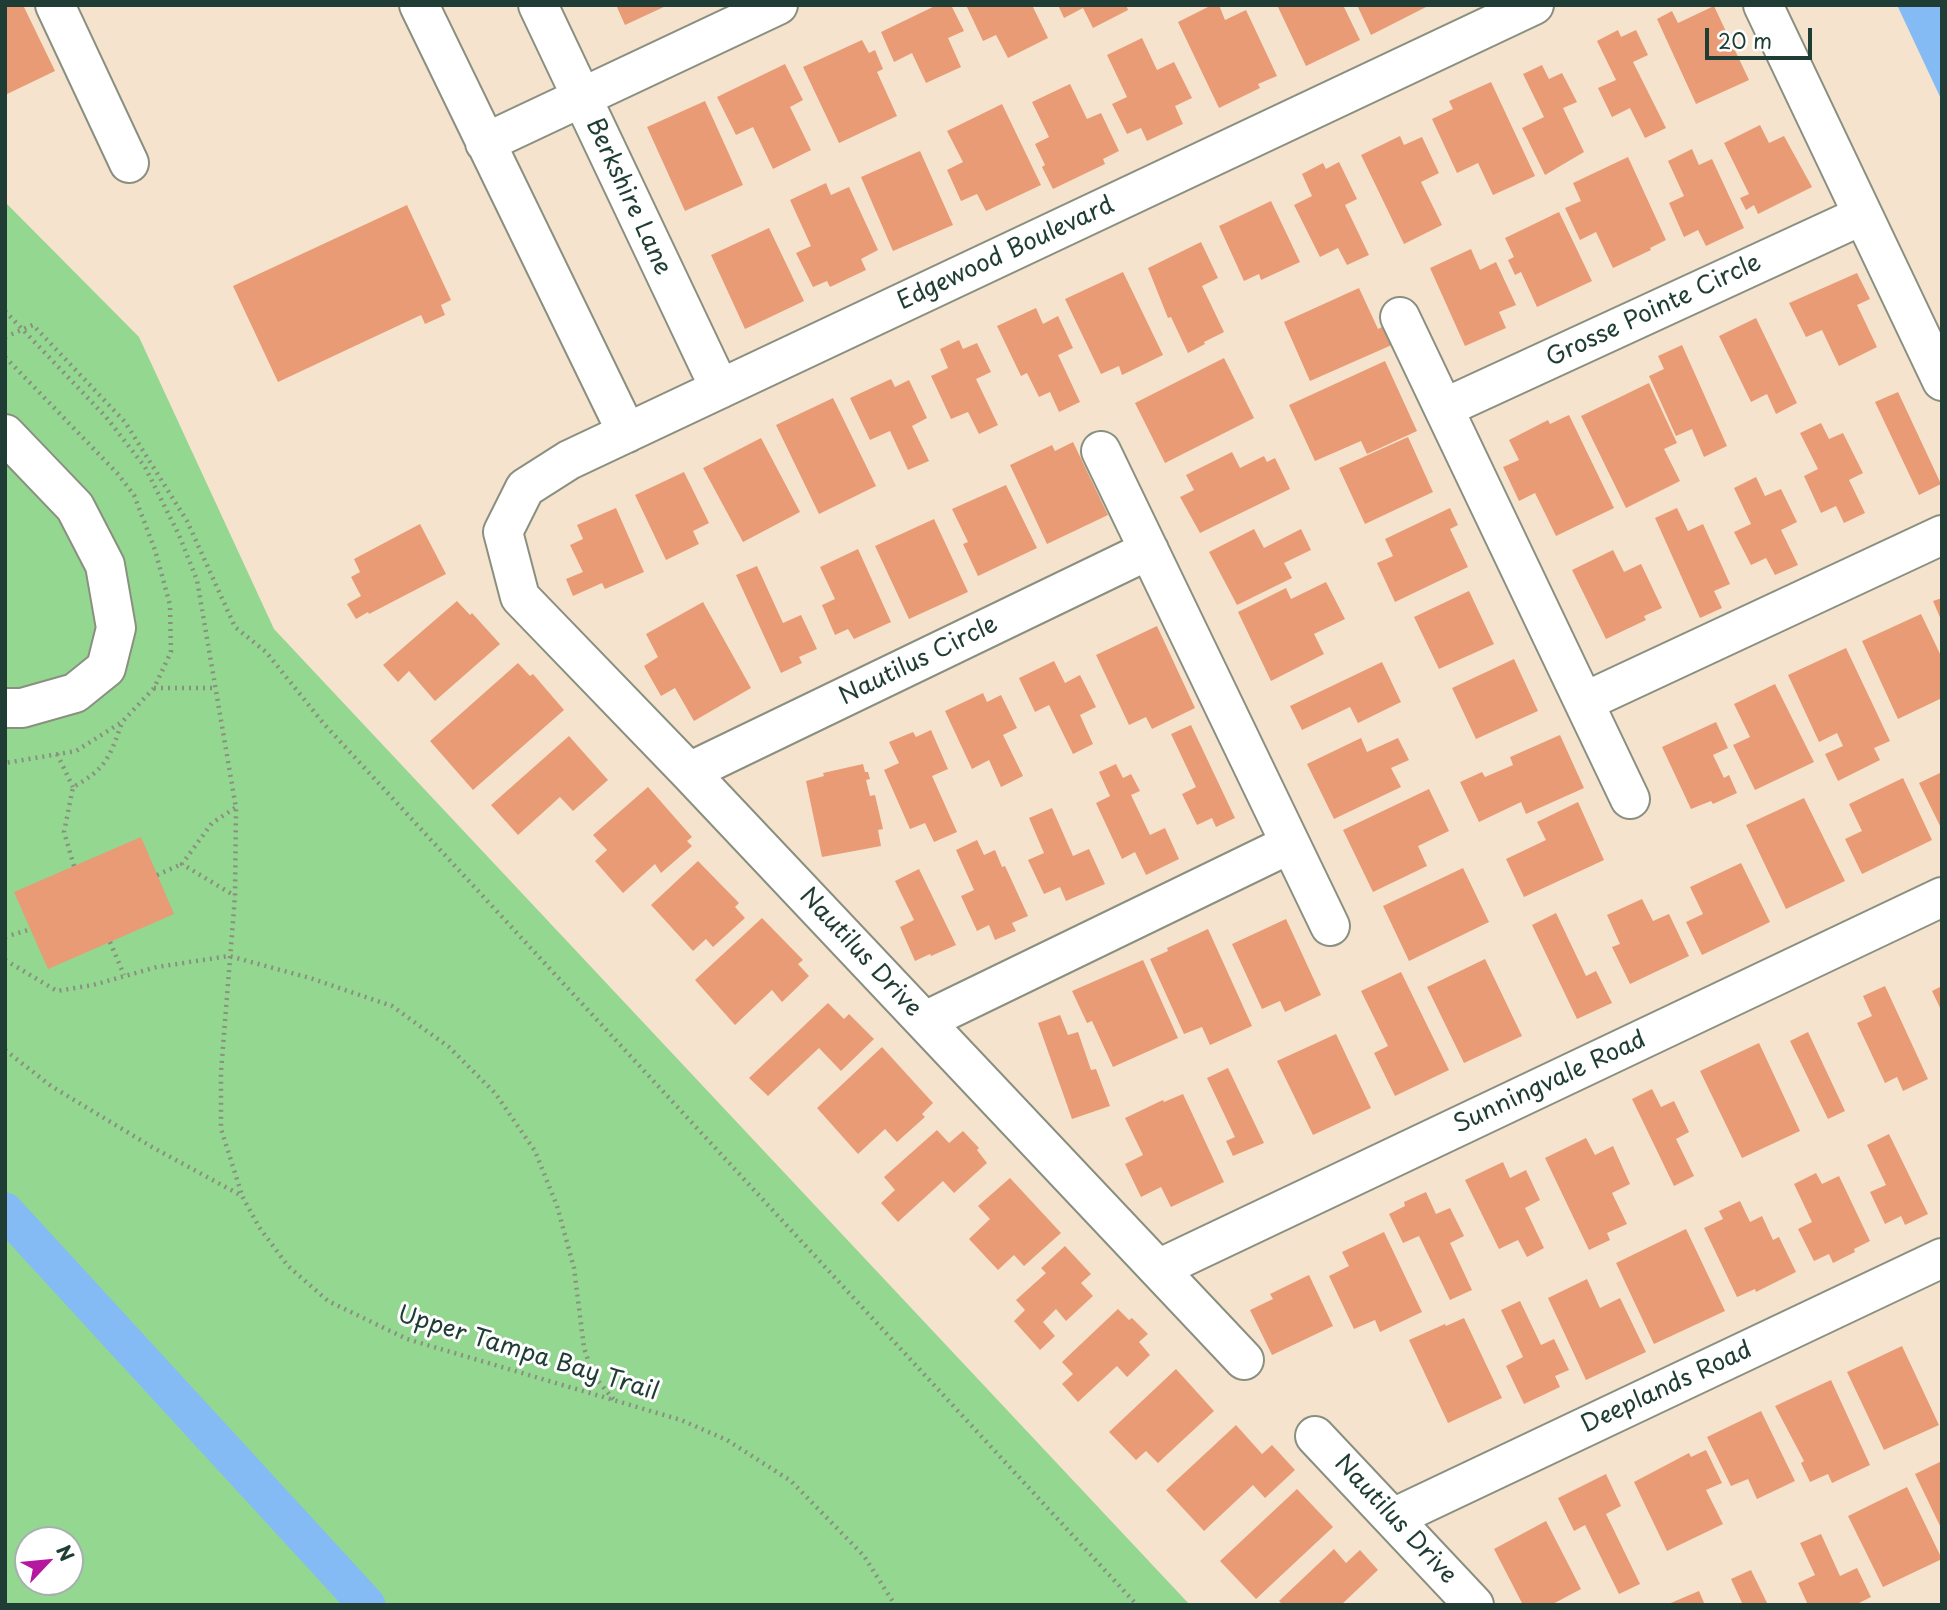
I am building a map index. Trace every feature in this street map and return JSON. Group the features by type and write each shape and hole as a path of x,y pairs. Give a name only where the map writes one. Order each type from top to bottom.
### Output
{"street":[{"path":"55,5 129,163"},
{"path":"419,5 627,433"},
{"name":"Berkshire Lane","path":"538,5 720,389"},
{"path":"485,143 778,5"},
{"name":"Edgewood Boulevard","path":"503,532 525,488 569,460 1535,5"},
{"path":"1763,5 1942,381"},
{"name":"Grosse Pointe Circle","path":"1444,408 1863,215"},
{"path":"1400,317 1630,799"},
{"path":"5,434 75,506 105,565 116,628 106,668 75,693 22,708 5,708"},
{"path":"1101,451 1330,926"},
{"name":"Nautilus Drive","path":"503,532 520,597 689,772 1244,1360"},
{"path":"1584,702 1942,535"},
{"name":"Nautilus Circle","path":"689,772 1149,550"},
{"path":"925,1021 1290,844"},
{"name":"Sunningvale Road","path":"1158,1269 1942,897"},
{"name":"Deeplands Road","path":"1393,1518 1942,1258"},
{"name":"Nautilus Drive","path":"1315,1436 1474,1605"}],"path":[{"name":"Upper Tampa Bay Trail","path":"5,311 106,417 145,467 197,580 236,808 235,896 221,1072 221,1129 242,1196 259,1227 288,1266 328,1301 407,1339 681,1420 727,1440 791,1481 864,1556 895,1605"},
{"path":"5,337 33,325 125,422 187,521 235,627 266,652 324,724 1137,1605"},
{"path":"154,688 216,688"},
{"path":"73,787 94,776 111,754 122,723"},
{"path":"57,754 73,787 64,832 74,866"},
{"path":"157,875 182,864 212,823 236,808"},
{"path":"182,864 235,896"},
{"path":"5,937 28,930"},
{"path":"110,943 124,975"},
{"path":"5,960 57,991 93,985 124,975 229,956 310,978 391,1006 449,1047 495,1093 535,1151 557,1206 574,1268 583,1348 593,1375 615,1400"},
{"path":"5,1050 51,1086 152,1147 242,1196"}],"green space":[{"path":"5,202 139,337 274,629 1190,1605 5,1605"}],"water":[{"path":"1897,5 1942,5 1942,101"}],"building":[{"path":"5,5 23,5 55,71 5,95"},
{"path":"616,5 668,5 625,25"},
{"path":"937,5 951,5 964,31 948,38 961,67 926,83 912,53 894,62 881,32"},
{"path":"966,5 1032,5 1048,38 1008,58 996,35 983,41"},
{"path":"1058,5 1126,5 1128,10 1093,28 1083,8 1064,18"},
{"path":"1212,5 1219,5 1225,20 1246,10 1277,76 1258,84 1260,88 1219,108 1178,22"},
{"path":"1277,5 1343,5 1360,40 1306,66"},
{"path":"1357,5 1430,5 1371,35"},
{"path":"1714,6 1749,80 1696,104 1657,19 1672,11 1678,23"},
{"path":"1618,30 1621,37 1636,30 1648,55 1633,62 1666,128 1645,138 1630,108 1612,117 1598,88 1616,80 1597,41"},
{"path":"1142,38 1157,70 1174,62 1192,98 1175,106 1183,124 1147,141 1141,128 1127,134 1112,104 1127,97 1107,55"},
{"path":"862,40 869,53 875,50 883,69 877,72 897,116 839,143 803,67"},
{"path":"785,64 803,100 790,107 811,150 773,169 753,127 736,135 717,97"},
{"path":"1542,65 1549,79 1562,73 1577,102 1563,108 1584,152 1545,175 1522,128 1544,117 1523,74"},
{"path":"1491,82 1535,176 1493,195 1478,163 1457,173 1432,119 1453,109 1449,101"},
{"path":"1070,84 1087,119 1101,113 1119,151 1103,159 1105,164 1053,189 1035,144 1049,137 1032,102"},
{"path":"705,101 743,185 685,211 647,127"},
{"path":"1002,104 1041,185 986,211 977,194 961,201 947,170 963,162 947,131"},
{"path":"1760,125 1769,143 1784,136 1812,187 1758,214 1754,205 1746,210 1740,198 1749,194 1724,143"},
{"path":"1400,136 1404,145 1422,137 1439,173 1421,182 1442,225 1404,244 1361,155"},
{"path":"1692,149 1699,165 1712,159 1744,228 1706,246 1698,230 1684,237 1669,203 1684,196 1668,161"},
{"path":"920,151 953,225 893,251 861,177"},
{"path":"1628,157 1666,240 1613,268 1596,232 1580,240 1565,208 1581,201 1573,183"},
{"path":"1339,162 1357,199 1345,205 1369,255 1347,265 1338,248 1320,257 1294,205 1312,196 1302,174 1323,163 1326,169"},
{"path":"826,183 831,195 849,187 878,250 861,259 866,270 830,287 827,281 813,287 796,253 811,246 790,200"},
{"path":"1271,201 1300,262 1261,280 1259,274 1244,281 1219,226"},
{"path":"407,205 451,300 441,305 445,315 425,324 421,315 278,382 233,286"},
{"path":"1559,212 1592,281 1537,307 1521,272 1515,275 1508,260 1514,257 1505,238"},
{"path":"769,228 804,301 745,329 711,255"},
{"path":"1201,242 1218,278 1202,286 1224,332 1188,353 1171,317 1168,318 1148,268"},
{"path":"1471,249 1480,270 1496,262 1516,305 1499,312 1506,328 1465,346 1430,268"},
{"path":"1123,272 1163,355 1122,375 1119,366 1101,374 1065,299"},
{"path":"1857,273 1870,299 1857,305 1877,347 1839,366 1822,330 1806,337 1789,303"},
{"path":"1359,288 1378,329 1386,325 1394,344 1310,381 1284,322"},
{"path":"1036,308 1043,324 1058,316 1073,348 1058,355 1080,402 1059,412 1050,392 1039,397 1027,373 1021,376 997,326"},
{"path":"1756,318 1797,403 1776,414 1767,394 1751,402 1719,336"},
{"path":"959,340 963,349 977,343 991,372 976,379 998,425 979,434 968,412 951,419 931,376 948,368 940,349"},
{"path":"1682,345 1727,446 1704,457 1692,429 1676,436 1649,376 1664,369 1658,356"},
{"path":"1224,358 1254,418 1165,463 1135,403"},
{"path":"1385,361 1417,431 1367,454 1361,441 1315,461 1289,405"},
{"path":"891,379 895,387 909,380 927,418 912,426 929,461 908,470 890,431 870,440 850,398"},
{"path":"1649,383 1677,443 1664,449 1680,481 1626,508 1581,416"},
{"path":"1898,392 1941,484 1919,495 1875,402"},
{"path":"833,398 876,486 819,514 776,425"},
{"path":"1569,415 1614,508 1556,536 1535,493 1519,501 1503,467 1519,460 1509,440 1548,420 1550,424"},
{"path":"1821,423 1829,439 1843,433 1863,473 1849,480 1865,513 1844,523 1836,506 1821,513 1804,476 1818,469 1800,433"},
{"path":"1408,437 1433,492 1365,524 1339,468"},
{"path":"761,438 800,512 743,542 703,468"},
{"path":"1073,442 1108,515 1047,544 1010,465 1052,445 1055,451"},
{"path":"1232,452 1240,468 1264,456 1267,462 1275,458 1290,489 1200,533 1180,497 1194,490 1186,475"},
{"path":"684,472 709,523 693,531 699,544 666,560 635,495"},
{"path":"1756,477 1765,496 1781,489 1797,522 1781,530 1798,565 1775,575 1766,558 1751,565 1734,532 1751,524 1734,488"},
{"path":"1006,485 1037,548 978,576 963,544 968,542 952,509"},
{"path":"616,508 644,572 605,589 602,583 573,596 566,579 583,572 570,545 583,539 577,525"},
{"path":"1450,508 1458,525 1450,529 1468,567 1395,602 1377,563 1393,556 1385,539"},
{"path":"1677,508 1688,531 1703,524 1730,584 1714,591 1722,608 1700,618 1655,518"},
{"path":"934,519 968,592 909,619 875,546"},
{"path":"420,524 446,574 356,619 347,604 361,596 351,577 360,572 354,559"},
{"path":"1254,529 1264,548 1301,529 1311,550 1284,563 1292,578 1237,605 1209,552"},
{"path":"858,549 891,622 854,639 848,629 835,635 822,605 835,599 820,567"},
{"path":"1613,550 1624,572 1641,564 1662,608 1644,616 1646,620 1606,639 1572,570"},
{"path":"757,566 783,623 801,615 817,649 799,657 802,663 781,673 736,575"},
{"path":"1326,582 1345,619 1314,634 1324,654 1271,681 1238,612 1286,588 1291,599"},
{"path":"1469,591 1494,644 1439,669 1414,617"},
{"path":"1942,598 1942,622 1933,601"},
{"path":"457,601 470,615 472,613 500,644 435,701 409,671 398,682 383,665"},
{"path":"703,602 751,688 694,721 675,688 661,696 644,666 658,657 646,634"},
{"path":"1921,614 1942,658 1942,698 1898,719 1862,641"},
{"path":"1157,626 1195,708 1152,729 1146,717 1129,725 1096,655"},
{"path":"1846,648 1890,741 1874,748 1880,760 1838,781 1825,754 1843,746 1837,733 1819,742 1788,675"},
{"path":"1514,659 1538,711 1476,739 1452,688"},
{"path":"1054,661 1065,683 1080,675 1096,707 1080,715 1093,744 1073,754 1049,705 1035,712 1019,678"},
{"path":"1382,662 1401,702 1358,723 1350,707 1302,730 1290,706"},
{"path":"518,663 530,676 533,674 564,710 473,790 430,741"},
{"path":"1775,684 1814,762 1755,790 1733,745 1750,737 1734,704"},
{"path":"983,693 987,702 1001,695 1017,728 1003,735 1023,776 1001,787 989,760 972,769 945,711"},
{"path":"1716,722 1728,748 1713,755 1724,778 1729,775 1737,793 1713,804 1711,801 1691,809 1662,747"},
{"path":"1191,725 1235,818 1216,827 1212,818 1197,825 1182,794 1196,787 1171,734"},
{"path":"931,730 948,769 932,776 957,832 934,842 925,823 910,829 884,770 899,763 889,742 913,732 916,737"},
{"path":"1560,735 1584,788 1526,814 1521,802 1479,822 1460,782 1482,772 1485,777 1513,765 1510,757"},
{"path":"569,736 608,780 573,811 560,797 518,835 491,805"},
{"path":"1361,738 1367,752 1398,738 1409,760 1391,768 1401,787 1334,819 1307,764"},
{"path":"863,764 870,779 866,780 870,796 875,795 883,829 878,830 881,846 822,857 806,781 824,776 823,773"},
{"path":"1116,764 1123,778 1131,774 1140,791 1131,795 1150,835 1165,828 1179,859 1146,875 1135,852 1122,859 1096,803 1110,796 1099,772"},
{"path":"1942,772 1942,830 1919,783"},
{"path":"1903,778 1932,840 1862,874 1845,839 1862,831 1849,804"},
{"path":"648,787 692,837 687,841 692,846 661,873 655,864 623,893 595,861 607,850 593,835"},
{"path":"1429,789 1449,831 1418,846 1427,866 1373,892 1343,830"},
{"path":"1804,798 1845,881 1786,909 1746,825"},
{"path":"1578,802 1604,860 1524,897 1506,859 1546,840 1537,822"},
{"path":"1052,808 1073,856 1089,849 1105,884 1066,901 1060,887 1044,894 1028,860 1044,853 1029,818"},
{"path":"141,837 174,914 48,969 14,892"},
{"path":"977,840 984,855 995,850 1028,916 1012,923 1016,931 995,940 989,925 977,931 961,896 974,890 956,850"},
{"path":"698,861 739,903 735,907 745,918 713,947 706,939 693,951 651,905"},
{"path":"1741,863 1770,922 1702,955 1686,922 1703,914 1690,887"},
{"path":"1463,868 1489,922 1409,961 1383,906"},
{"path":"919,869 956,945 915,961 900,927 914,920 895,881"},
{"path":"1642,899 1653,921 1669,914 1689,956 1630,984 1612,947 1620,944 1607,915"},
{"path":"1556,913 1586,976 1596,971 1612,1003 1577,1019 1532,925"},
{"path":"762,918 803,960 798,964 809,976 782,1002 772,990 735,1025 695,980"},
{"path":"1286,919 1321,995 1285,1012 1280,1001 1262,1009 1232,944"},
{"path":"1208,929 1252,1026 1210,1045 1202,1027 1184,1034 1150,959"},
{"path":"1485,959 1522,1036 1464,1063 1427,987"},
{"path":"1143,960 1178,1038 1113,1067 1092,1021 1087,1023 1072,991"},
{"path":"1401,972 1449,1070 1395,1096 1374,1053 1388,1046 1361,991"},
{"path":"1885,986 1928,1079 1903,1091 1897,1077 1885,1083 1857,1023 1872,1016 1863,996"},
{"path":"1942,986 1942,1012 1932,991"},
{"path":"828,1003 844,1019 849,1014 874,1039 841,1071 819,1048 768,1096 749,1078"},
{"path":"1060,1015 1068,1035 1078,1032 1091,1070 1096,1069 1110,1106 1072,1119 1038,1023"},
{"path":"1808,1032 1845,1111 1828,1119 1790,1041"},
{"path":"1336,1034 1371,1108 1313,1135 1277,1061"},
{"path":"1759,1043 1800,1131 1742,1158 1700,1071"},
{"path":"882,1047 933,1103 922,1114 925,1117 897,1142 885,1129 858,1154 817,1108"},
{"path":"1228,1068 1264,1143 1233,1156 1226,1141 1235,1137 1207,1078"},
{"path":"1652,1089 1661,1107 1674,1101 1689,1132 1676,1139 1694,1176 1674,1186 1632,1099"},
{"path":"1183,1094 1224,1182 1171,1207 1161,1187 1141,1197 1125,1164 1143,1155 1125,1118 1163,1100 1164,1102"},
{"path":"937,1130 949,1143 963,1131 979,1148 977,1150 987,1163 954,1193 943,1181 898,1222 881,1203 895,1190 884,1177"},
{"path":"1889,1134 1928,1214 1905,1225 1901,1216 1885,1224 1870,1192 1886,1185 1867,1145"},
{"path":"1586,1138 1595,1155 1613,1146 1630,1184 1612,1193 1627,1224 1607,1233 1610,1240 1589,1250 1545,1158"},
{"path":"1503,1162 1510,1178 1526,1170 1540,1200 1525,1208 1544,1248 1527,1257 1518,1240 1499,1249 1465,1180"},
{"path":"1816,1173 1822,1184 1839,1176 1870,1241 1833,1263 1829,1254 1814,1261 1798,1229 1812,1222 1794,1184"},
{"path":"1010,1178 1061,1233 1024,1266 1014,1255 998,1270 969,1239 990,1219 978,1206"},
{"path":"1426,1192 1436,1214 1450,1208 1464,1236 1450,1243 1472,1290 1450,1300 1419,1236 1403,1243 1389,1214 1405,1206 1404,1202"},
{"path":"1740,1201 1750,1222 1762,1216 1773,1240 1779,1237 1796,1272 1756,1292 1755,1289 1737,1297 1704,1228 1723,1219 1719,1211"},
{"path":"1686,1229 1725,1311 1654,1344 1616,1263"},
{"path":"1384,1232 1422,1312 1380,1332 1375,1320 1354,1329 1329,1276 1349,1266 1342,1252"},
{"path":"1065,1246 1091,1274 1081,1283 1093,1296 1066,1321 1056,1309 1043,1322 1055,1336 1040,1350 1014,1321 1025,1310 1016,1300 1046,1273 1041,1268"},
{"path":"1309,1275 1333,1326 1272,1355 1250,1310 1273,1299 1270,1294"},
{"path":"1587,1279 1600,1308 1620,1298 1646,1352 1586,1380 1548,1298"},
{"path":"1520,1301 1541,1345 1554,1339 1569,1370 1555,1376 1560,1387 1524,1404 1506,1366 1523,1357 1501,1310"},
{"path":"1118,1309 1148,1334 1139,1342 1150,1355 1127,1377 1117,1366 1078,1402 1062,1384 1073,1374 1062,1362"},
{"path":"1464,1318 1502,1398 1448,1423 1409,1340"},
{"path":"1902,1346 1939,1425 1884,1450 1847,1372"},
{"path":"1176,1369 1214,1411 1158,1463 1146,1451 1136,1460 1109,1432"},
{"path":"1831,1380 1870,1465 1832,1483 1828,1474 1810,1482 1801,1463 1804,1461 1775,1406"},
{"path":"1761,1411 1795,1481 1757,1499 1748,1479 1731,1486 1707,1437"},
{"path":"1236,1425 1262,1454 1272,1445 1295,1470 1265,1498 1253,1485 1204,1531 1166,1490"},
{"path":"1706,1450 1722,1483 1706,1490 1723,1524 1667,1551 1634,1482 1689,1453 1691,1457"},
{"path":"1942,1461 1942,1530 1915,1474"},
{"path":"1606,1474 1621,1506 1606,1514 1640,1584 1619,1594 1585,1525 1574,1531 1558,1498"},
{"path":"1907,1487 1942,1559 1883,1587 1848,1516"},
{"path":"1297,1489 1333,1527 1256,1599 1220,1561"},
{"path":"1546,1521 1581,1589 1551,1605 1523,1605 1494,1549"},
{"path":"1821,1534 1840,1576 1857,1568 1871,1597 1855,1605 1808,1605 1798,1583 1815,1575 1800,1543"},
{"path":"1334,1549 1346,1563 1360,1550 1378,1570 1341,1605 1283,1605 1279,1601"},
{"path":"1751,1570 1768,1605 1743,1605 1731,1579"},
{"path":"1699,1591 1705,1605 1666,1605"}],"waterway":[{"path":"5,1211 367,1605"}]}
